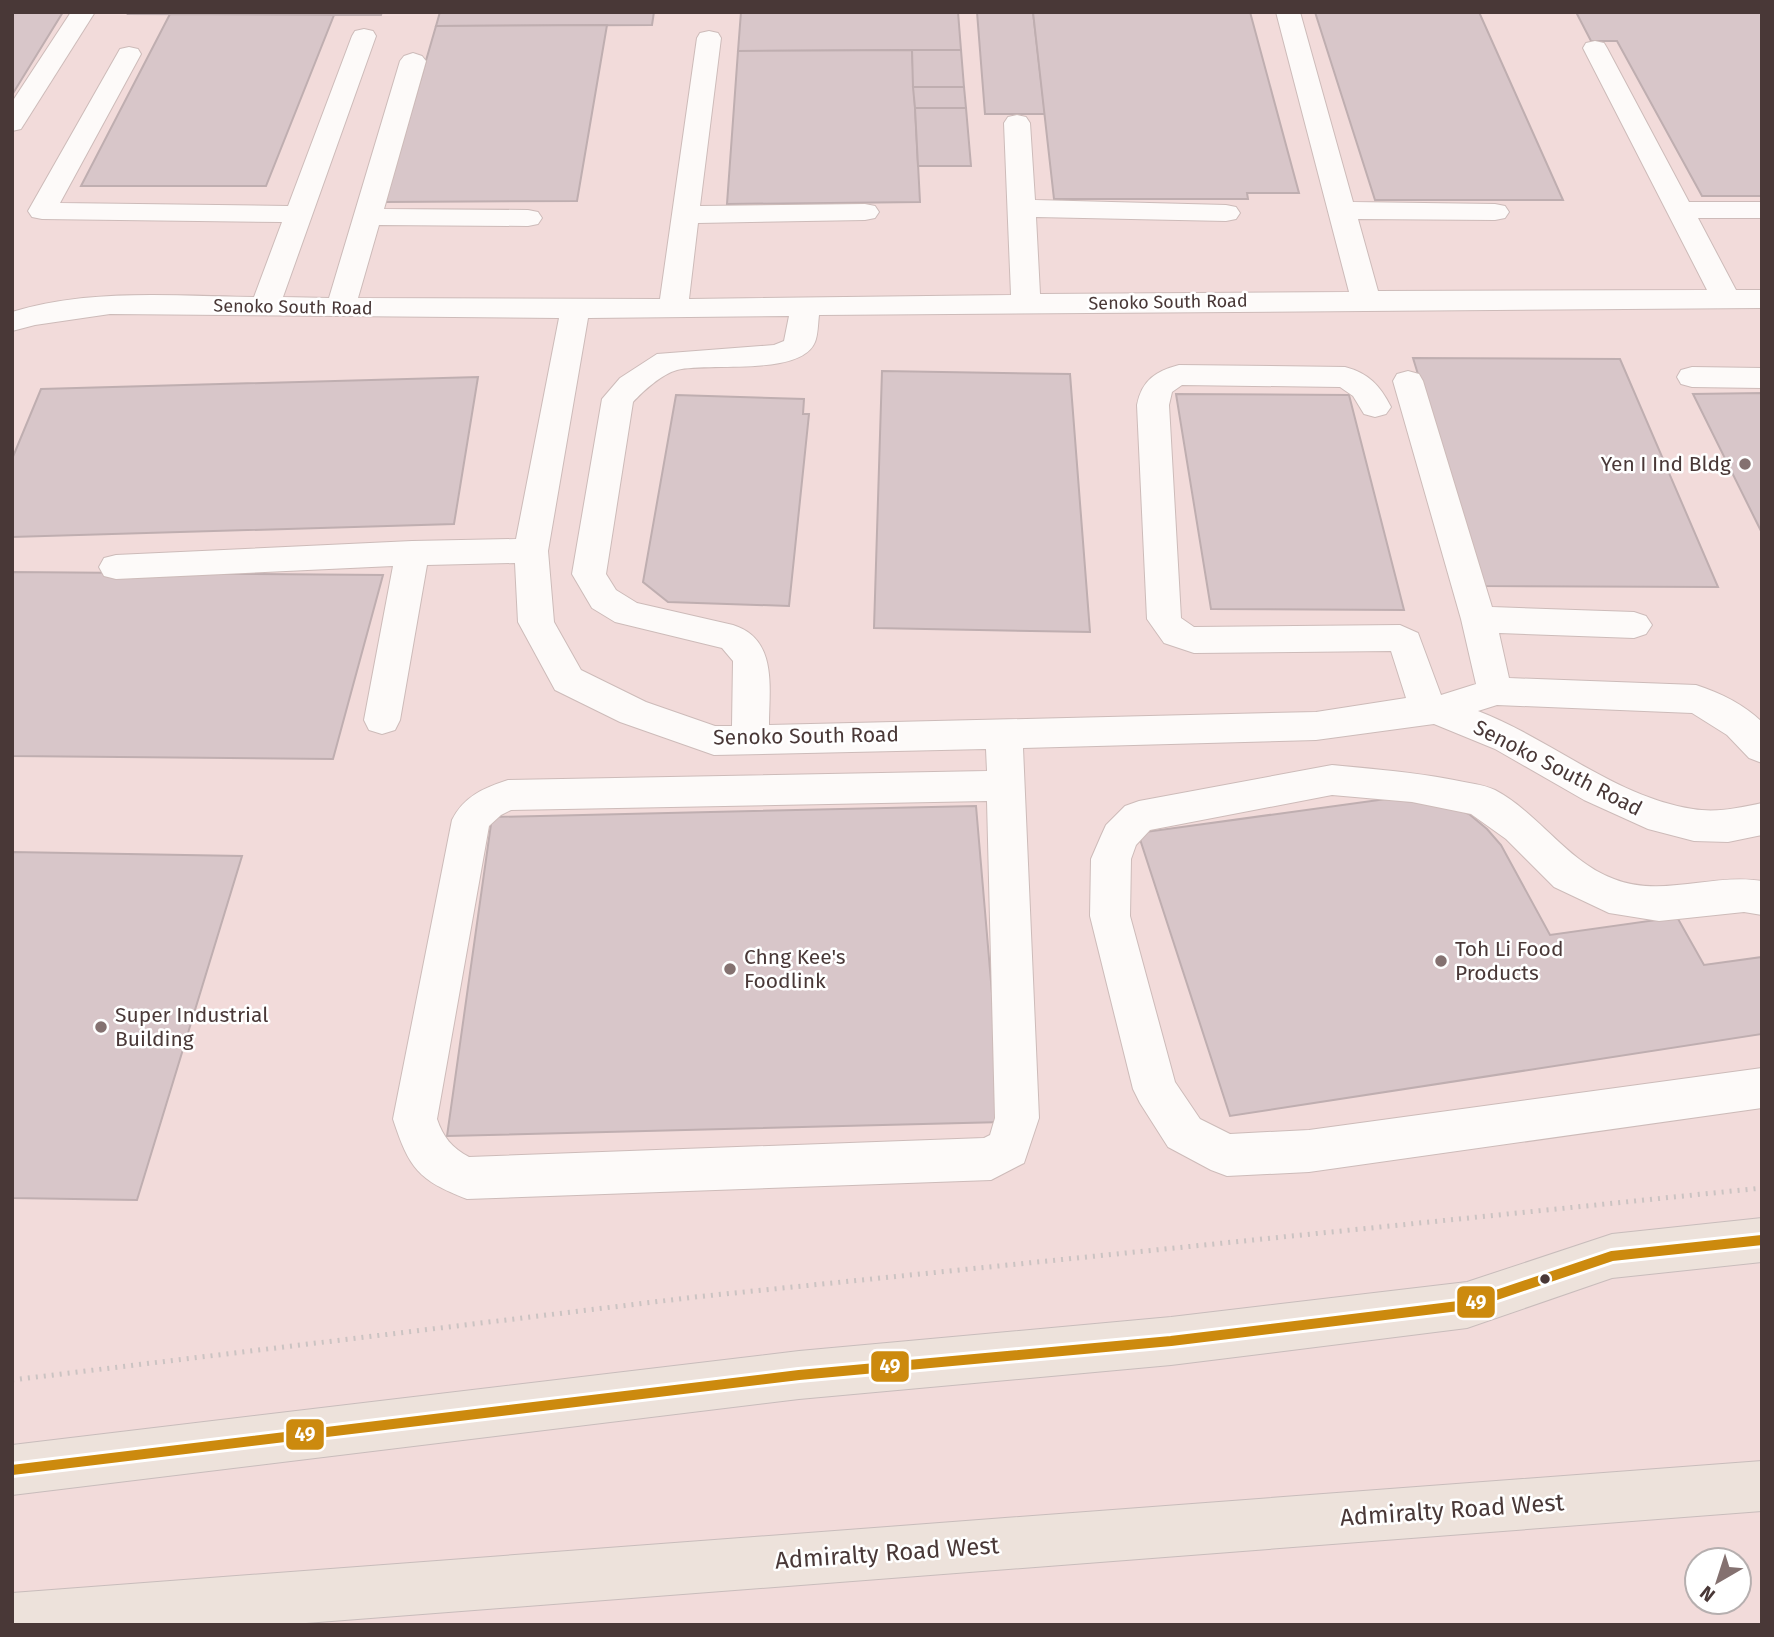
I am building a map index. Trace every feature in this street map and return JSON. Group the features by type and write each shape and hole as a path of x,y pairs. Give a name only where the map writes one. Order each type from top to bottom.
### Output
{"main road":[{"path":"12,1470 799,1375 1171,1341 1467,1305 1612,1256 1762,1240"},
{"name":"Admiralty Road West","path":"12,1619 1762,1486"}],"street":[{"path":"12,123 83,12"},
{"path":"1288,12 1367,303"},
{"path":"265,306 364,36"},
{"path":"673,309 709,38"},
{"path":"1595,48 1726,299"},
{"path":"129,54 42,211 299,214"},
{"path":"341,307 413,61"},
{"path":"1017,123 1026,306"},
{"path":"1021,208 1226,213"},
{"path":"1342,210 1495,212"},
{"path":"1678,210 1762,210"},
{"path":"685,215 865,212"},
{"path":"366,217 528,218"},
{"name":"Senoko South Road","path":"12,322 31,316 110,305 673,309 1246,301 1367,303 1762,299"},
{"path":"750,740 751,660 743,647 733,638 627,613 604,599 589,574 618,399 631,385 668,361 777,354 794,348 801,341 805,306"},
{"name":"Senoko South Road","path":"575,309 531,551 536,622 568,680 633,712 714,741 1316,726 1432,709 1497,691 1696,699 1726,712 1757,734"},
{"path":"1375,407 1368,391 1345,377 1179,375 1162,381 1155,390 1153,405 1164,619 1169,630 1194,640 1400,638 1405,642 1432,709"},
{"path":"1692,377 1762,378"},
{"path":"1408,381 1478,619 1491,678 1497,691"},
{"path":"116,567 412,553 531,551"},
{"path":"382,720 412,553"},
{"path":"1478,619 1634,625"},
{"name":"Senoko South Road","path":"1432,709 1507,739 1603,794 1654,816 1704,825 1741,826 1762,819"},
{"path":"1316,726 1332,780"},
{"path":"1003,732 1005,786 1017,1118 1008,1148 991,1159 467,1178 443,1168 425,1149 415,1119 471,820 487,804 508,795 1005,786"},
{"path":"1762,898 1744,895 1659,905 1609,896 1568,875 1520,828 1481,801 1412,787 1332,780 1139,817 1120,836 1111,859 1110,916 1155,1089 1184,1133 1227,1154 1308,1151 1762,1088"}],"path":[{"path":"12,1380 695,1297 1762,1188"}],"building":[{"path":"12,12 63,12 12,95"},
{"path":"335,12 334,15 128,14"},
{"path":"335,12 382,12 381,15 334,15"},
{"path":"440,12 654,12 652,25 436,26"},
{"path":"741,12 958,12 961,50 738,51"},
{"path":"977,12 1033,12 1045,114 985,114"},
{"path":"1033,12 1250,12 1299,193 1247,193 1248,199 1054,199"},
{"path":"1315,12 1479,12 1563,200 1375,200"},
{"path":"1576,12 1762,12 1762,196 1702,196 1617,41 1591,41"},
{"path":"170,14 334,15 266,186 81,186"},
{"path":"607,25 577,201 385,202 436,26"},
{"path":"912,50 920,202 727,204 738,51"},
{"path":"912,50 961,50 964,87 913,87"},
{"path":"913,87 964,87 966,108 915,108"},
{"path":"915,108 966,108 971,166 918,166"},
{"path":"1413,358 1620,359 1718,587 1483,586"},
{"path":"882,371 1070,374 1090,632 874,628"},
{"path":"478,377 454,524 12,537 12,459 41,389"},
{"name":"Yen I Ind Bldg","path":"1762,393 1762,533 1693,394"},
{"path":"1176,394 1349,395 1404,610 1211,609"},
{"path":"676,395 804,399 803,414 809,414 789,606 668,602 643,582"},
{"path":"12,572 383,575 333,759 12,756"},
{"name":"Toh Li Food Products","path":"1386,799 1451,806 1469,814 1501,845 1550,935 1677,917 1704,965 1762,957 1762,1034 1230,1116 1138,833"},
{"name":"Chng Kee's Foodlink","path":"976,806 1003,1122 447,1136 492,817"},
{"name":"Super Industrial Building","path":"12,852 242,856 137,1200 12,1198"}],"transit line":[{"name":"49","path":"12,1470 799,1375 1171,1341 1467,1305 1612,1256 1762,1240"}],"place":[{"name":"Yen I Ind Bldg","path":"1745,464"},
{"name":"Toh Li Food Products","path":"1441,961"},
{"name":"Chng Kee's Foodlink","path":"730,969"},
{"name":"Super Industrial Building","path":"101,1027"}]}
